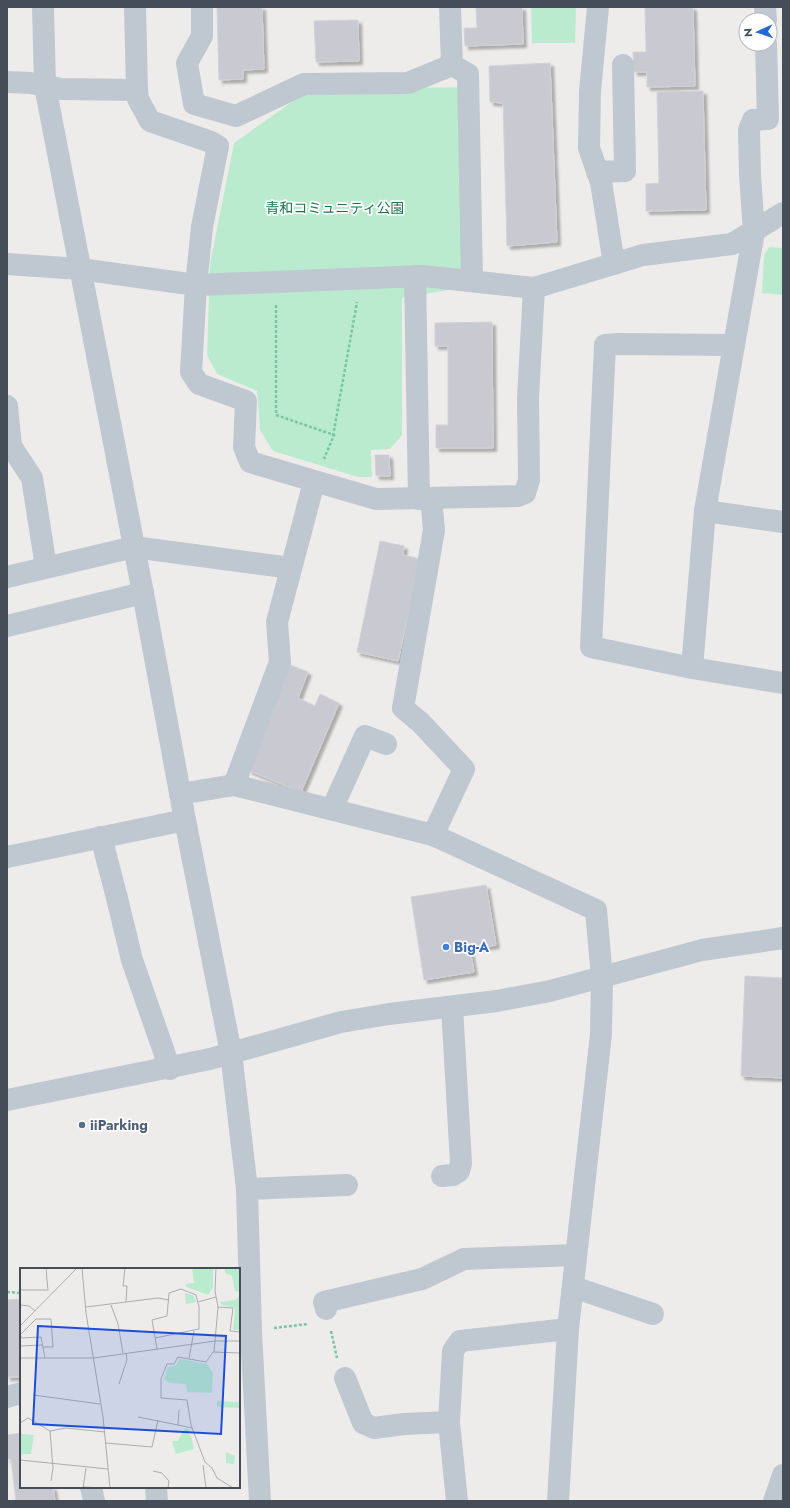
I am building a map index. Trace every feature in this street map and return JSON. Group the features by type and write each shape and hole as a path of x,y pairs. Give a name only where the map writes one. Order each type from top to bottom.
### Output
{"street":[{"path":"43,7 45,86 143,593 184,820 231,1053 248,1189 245,1332 247,1441 260,1501"},
{"path":"135,7 138,99 150,121 212,142 218,146 202,227 190,372 199,384 246,401 244,447 250,462 376,499 518,496 524,493 528,480 528,398 534,288"},
{"path":"202,7 202,36 186,63 194,104 236,116"},
{"path":"450,7 452,65"},
{"path":"598,7 590,91 589,148 601,182 614,264"},
{"path":"692,668 705,511 754,232 750,175 749,130 753,120 768,119 766,52"},
{"path":"212,142 236,116 304,84 408,83 452,65"},
{"path":"452,65 468,74 472,281"},
{"path":"597,172 625,171 623,65"},
{"path":"7,82 61,89 137,90"},
{"path":"7,264 80,269 196,285 415,276 534,288 643,254 732,244 754,232 783,212"},
{"path":"415,276 425,499 434,530 403,708 422,723 464,770 433,834"},
{"path":"734,346 605,345 591,647 692,668 783,683"},
{"path":"7,406 11,446 32,478 46,567"},
{"path":"234,785 280,662 277,622 314,482"},
{"path":"705,511 783,522"},
{"path":"7,577 134,547 291,568"},
{"path":"7,626 143,593"},
{"path":"332,809 365,736 386,744"},
{"path":"180,794 234,785 433,834 596,910 602,978 601,1034 568,1329 558,1501"},
{"path":"7,857 184,820"},
{"path":"101,838 118,898 132,960 170,1069"},
{"path":"7,1100 170,1069 341,1022 389,1014 497,1001 550,991 702,950 783,938"},
{"path":"442,1176 453,1175 459,1171 461,1163 452,1007"},
{"path":"248,1189 347,1185"},
{"path":"327,1315 324,1302 422,1279 464,1259 576,1255"},
{"path":"573,1287 653,1314"},
{"path":"457,1501 449,1422 453,1351 460,1341 568,1329"},
{"path":"345,1378 363,1424 374,1428 404,1424 449,1422"},
{"path":"7,1397 20,1393"},
{"path":"774,1501 783,1475"},
{"path":"91,1488 94,1501"},
{"path":"156,1488 157,1501"}],"path":[{"path":"314,482 332,439 361,279"},
{"path":"276,282 276,415 334,435 332,439"},
{"path":"7,1292 20,1292"},
{"path":"245,1332 327,1315 342,1376 345,1378"}],"green space":[{"path":"531,7 576,7 575,43 532,43"},
{"name":"青和コミュニティ公園","path":"464,87 465,287 402,298 402,435 390,449 371,450 372,477 358,477 273,451 260,430 257,391 217,374 207,355 210,264 234,143 309,90"},
{"path":"769,247 782,248 783,250 783,295 762,293 764,255"}],"building":[{"path":"217,7 262,7 264,69 243,70 243,79 219,80"},
{"path":"476,7 522,7 523,44 465,46 464,28 477,28"},
{"path":"645,7 693,7 695,86 647,87 647,72 634,72 633,52 646,52"},
{"path":"358,20 359,61 316,62 314,21"},
{"path":"550,63 557,242 507,246 503,103 490,102 489,66"},
{"path":"703,91 706,210 646,211 646,184 659,183 657,92"},
{"path":"492,322 493,448 436,448 436,425 448,425 448,346 435,346 435,323"},
{"path":"375,455 389,455 390,476 376,476"},
{"path":"380,541 404,546 403,555 420,559 398,661 357,652"},
{"path":"290,665 308,672 298,698 315,706 320,694 339,703 301,792 248,770"},
{"path":"486,885 496,945 470,949 474,972 424,980 411,897"},
{"path":"745,976 783,978 783,1078 741,1076"},
{"path":"20,1299 20,1377 7,1377 7,1300"},
{"path":"20,1433 20,1488 53,1488 55,1501 16,1501 11,1459 7,1459 7,1435"}],"place":[{"name":"Big-A","path":"446,947"},
{"name":"iiParking","path":"82,1125"}]}
